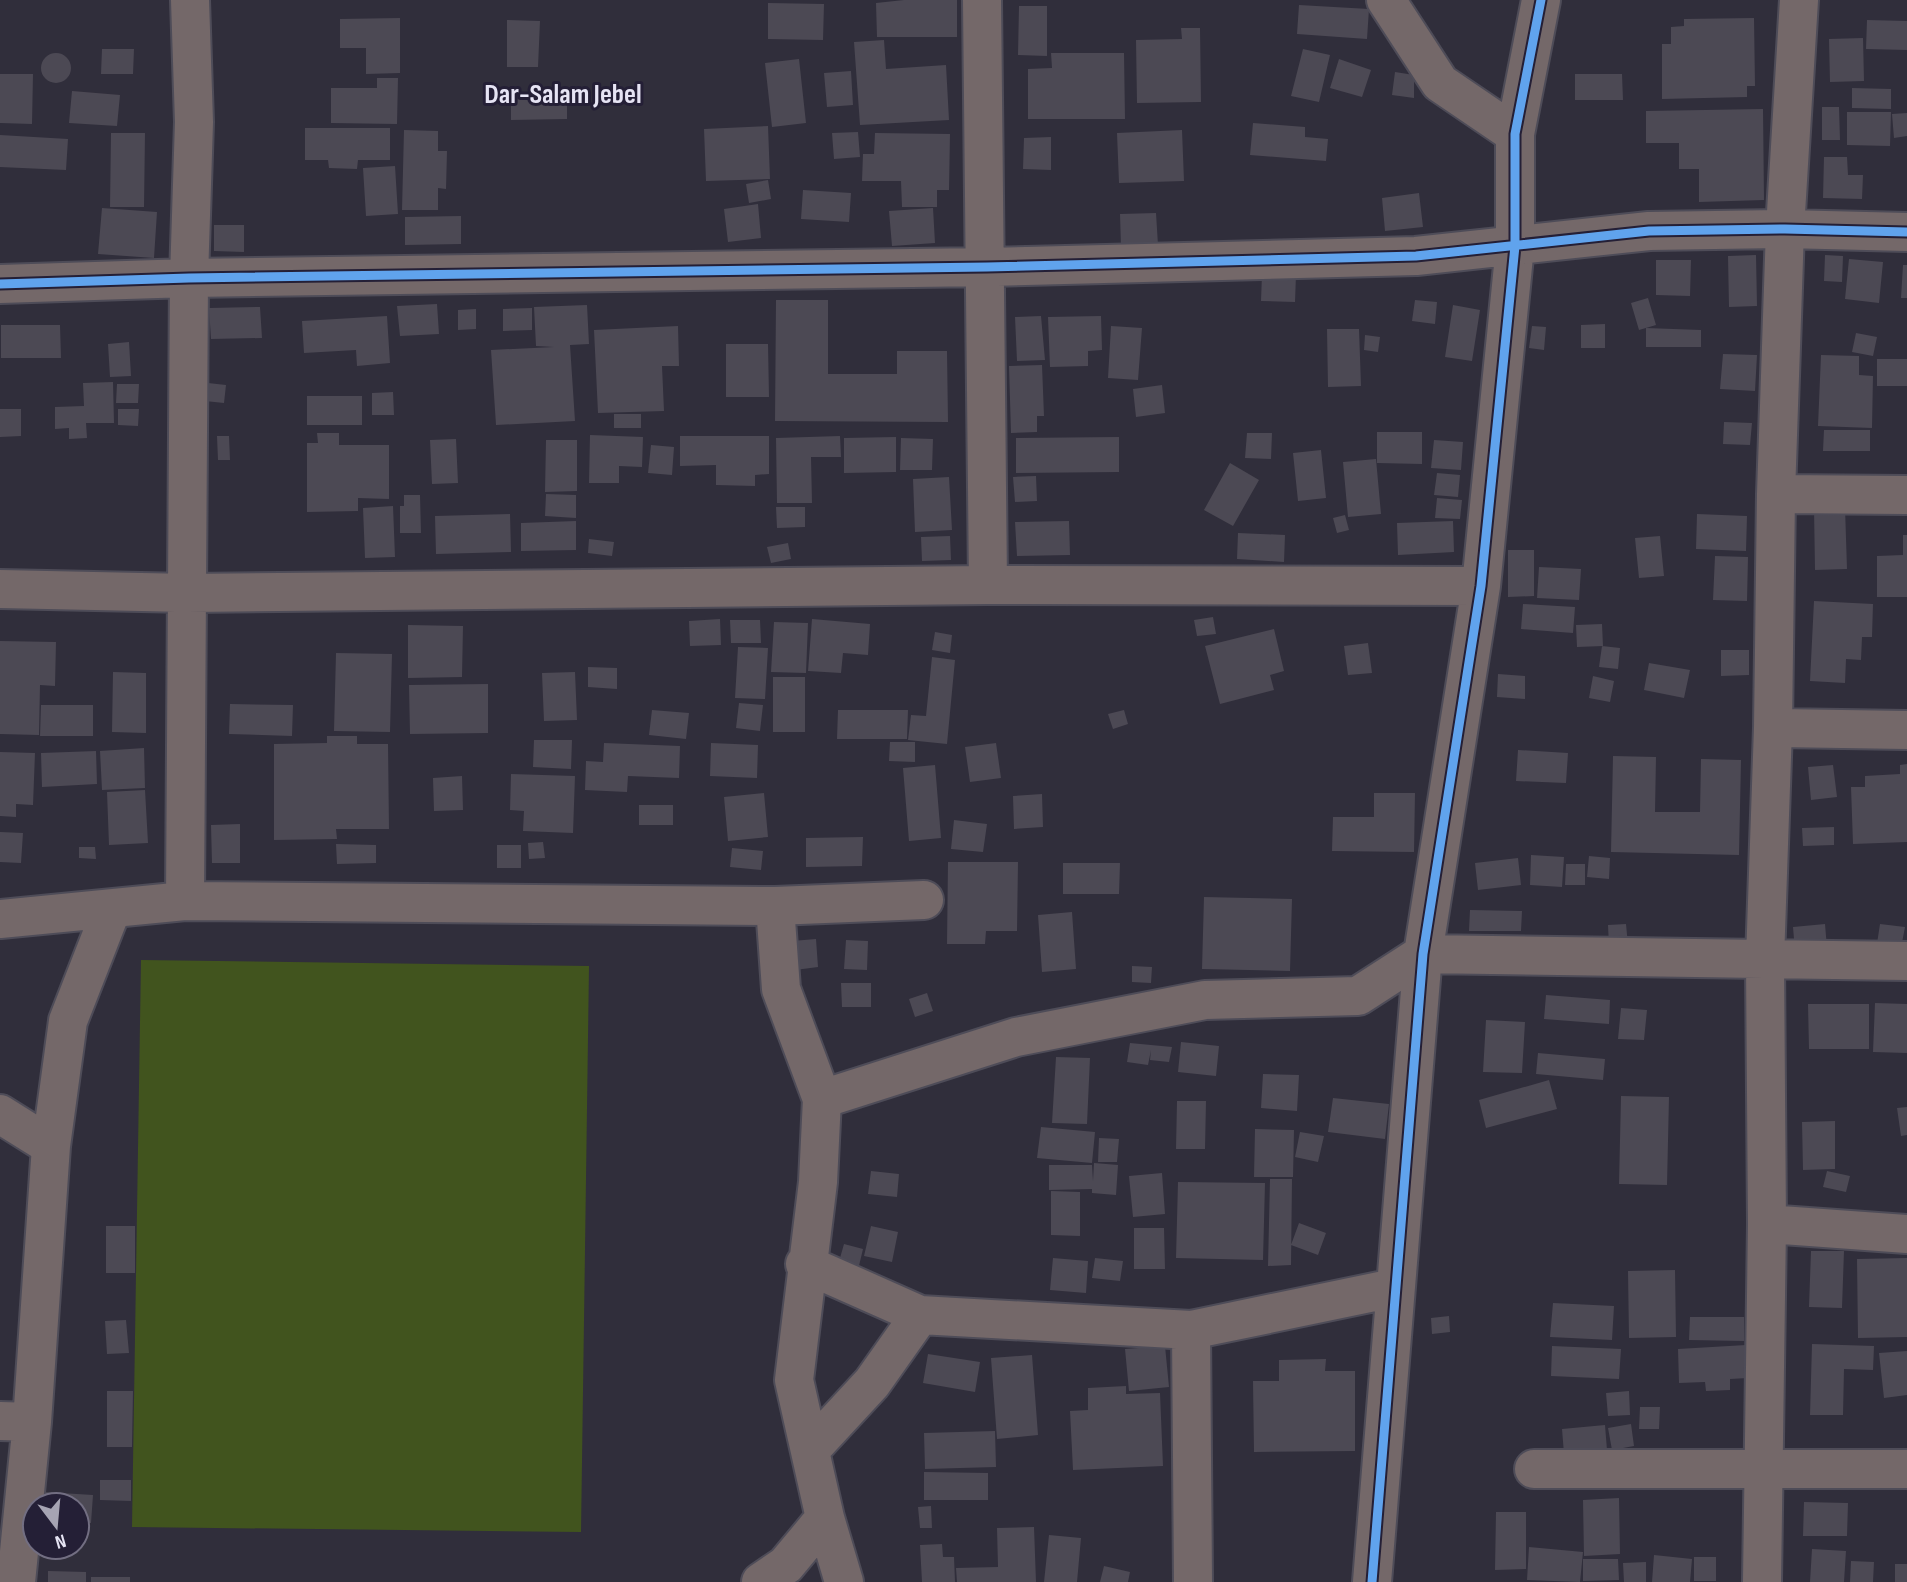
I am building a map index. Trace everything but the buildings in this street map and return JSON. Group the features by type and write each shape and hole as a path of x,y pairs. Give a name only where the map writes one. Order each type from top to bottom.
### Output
{"street":[{"path":"185,901 190,278 194,122 190,0"},
{"path":"982,0 987,267 988,585"},
{"path":"1386,0 1440,83 1516,134"},
{"path":"1372,1582 1423,954 1481,586 1515,246 1516,134 1541,0"},
{"path":"1762,1582 1767,1224 1765,960 1785,229 1799,0"},
{"path":"0,284 190,278 987,267 1416,256 1649,231 1785,229 1907,232"},
{"path":"1776,494 1907,495"},
{"path":"0,589 188,593 988,585 1481,586"},
{"path":"1773,728 1907,730"},
{"path":"0,919 111,911 185,901 775,906 923,900"},
{"path":"775,906 781,989 822,1099 818,1182 805,1264 794,1380 825,1518 844,1582"},
{"path":"16,1582 16,1421 68,1021 111,911"},
{"path":"822,1099 1016,1037 1205,1000 1358,996 1423,954 1907,961"},
{"path":"0,1114 51,1146"},
{"path":"1767,1224 1907,1234"},
{"path":"805,1264 920,1315 1191,1330 1394,1288"},
{"path":"811,1449 872,1383 920,1315"},
{"path":"1191,1330 1193,1582"},
{"path":"1534,1469 1907,1469"},
{"path":"761,1582 786,1564 825,1518"}],"green space":[{"path":"141,960 589,966 581,1532 132,1527"}],"cycle path":[{"path":"1372,1582 1423,954 1481,586 1515,246 1515,134 1541,0"},
{"path":"0,284 189,278 987,267 1416,256 1649,231 1785,229 1907,232"}],"district":[{"name":"Dar-Salam Jebel","path":"563,94"}]}
